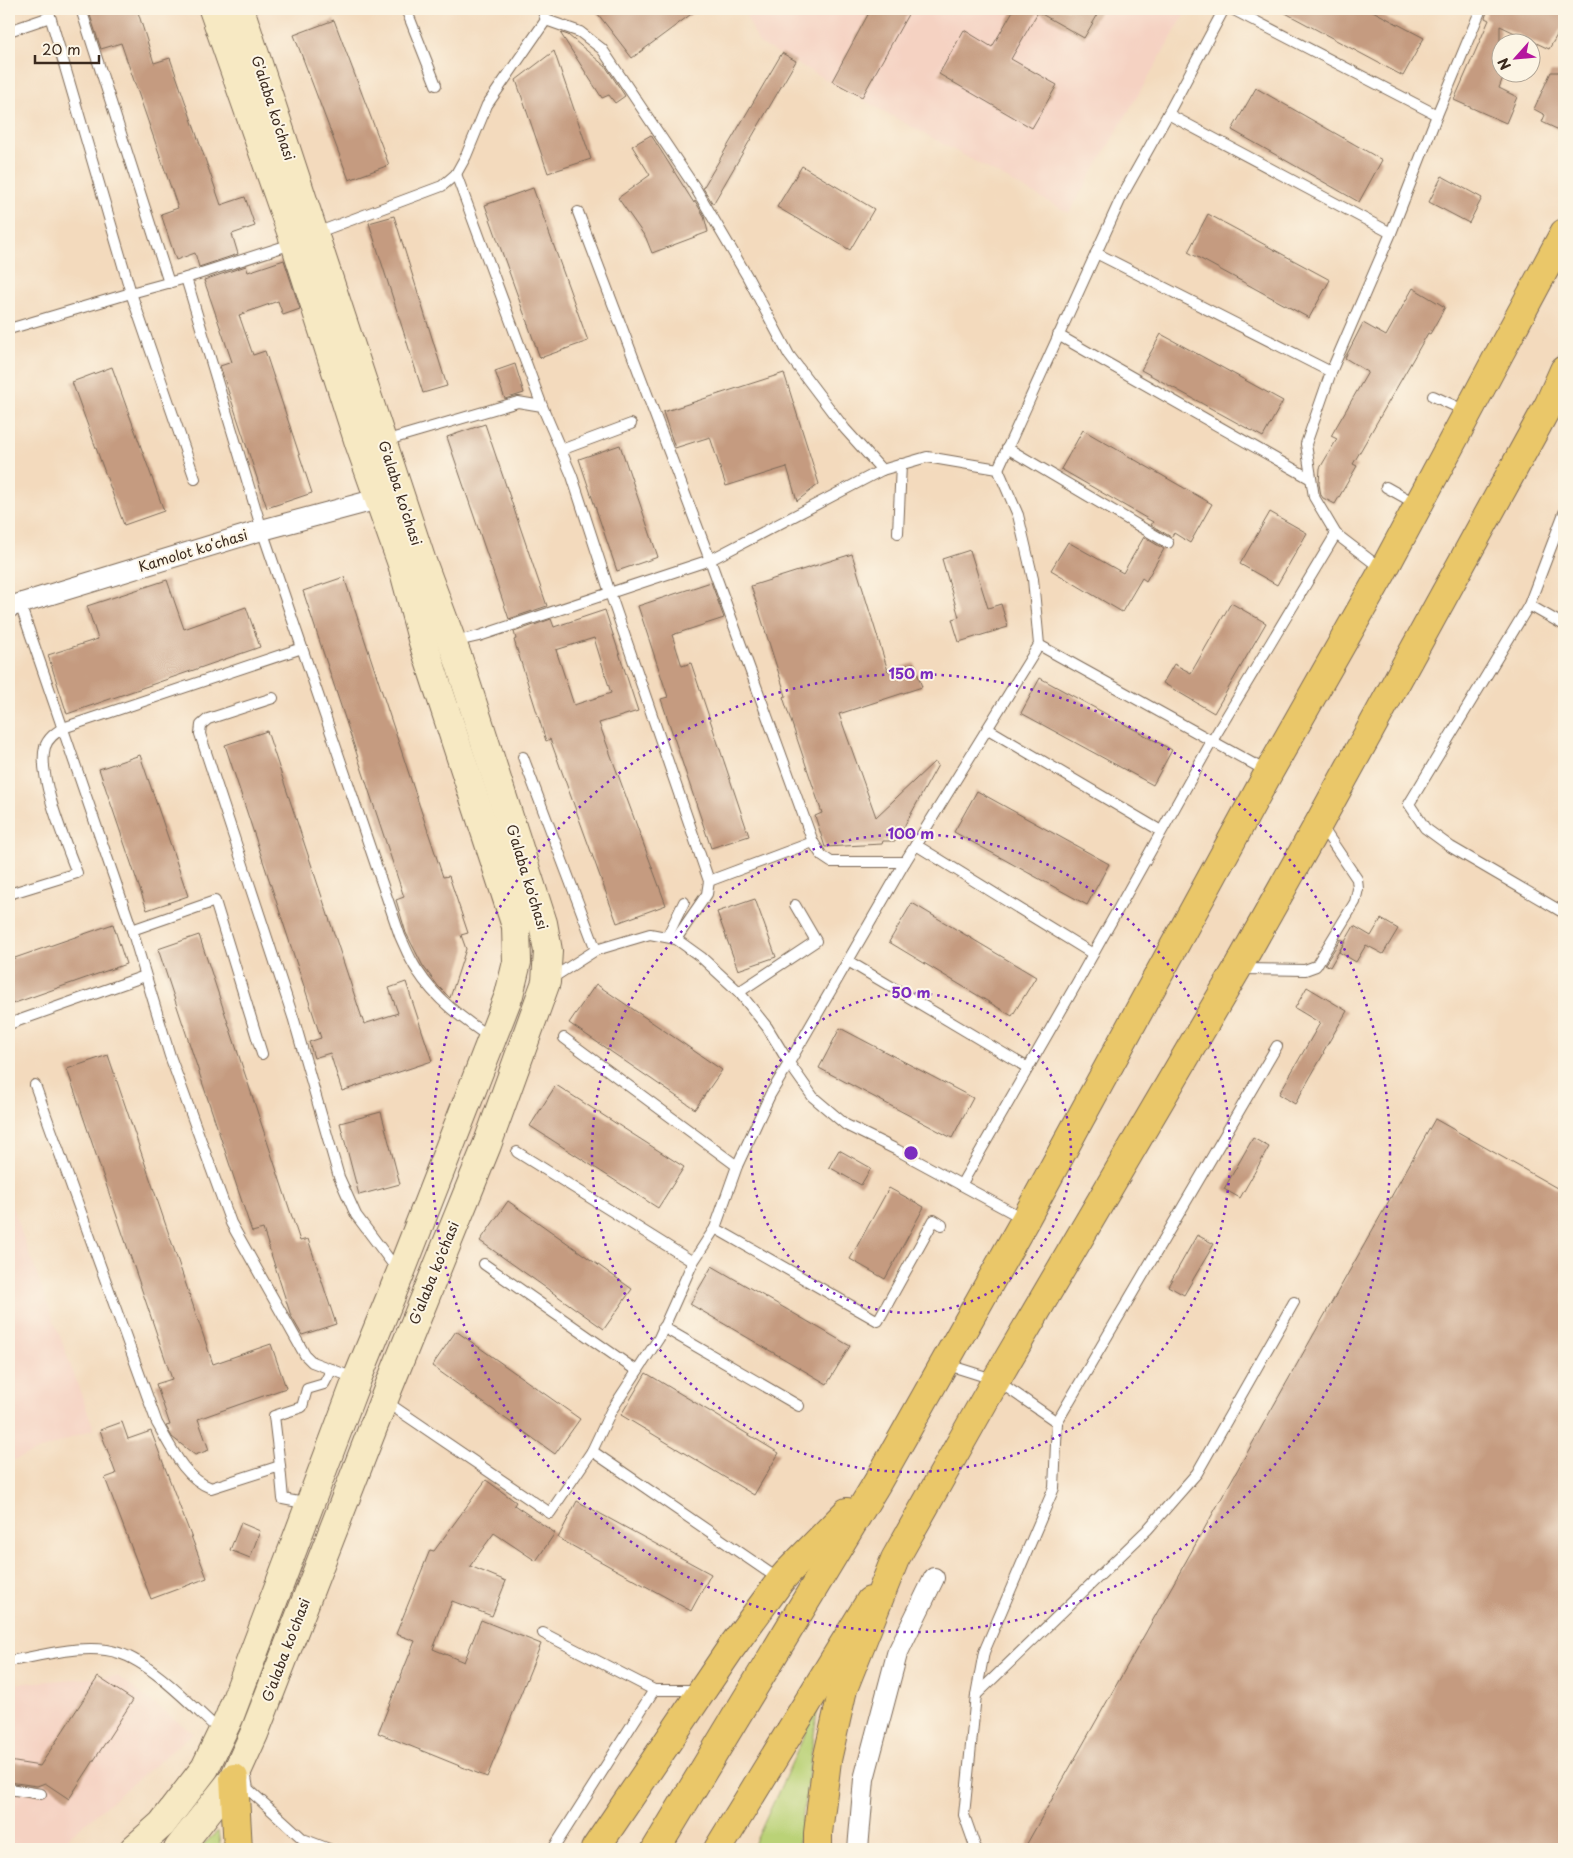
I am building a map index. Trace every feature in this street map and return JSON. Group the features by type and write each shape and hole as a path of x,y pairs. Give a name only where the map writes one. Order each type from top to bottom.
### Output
{"main road":[{"name":"G'alaba ko'chasi","path":"134,1849 162,1824 206,1768 225,1725 357,1379 509,995 517,962 516,926 421,558 383,441 305,238 213,9"},
{"name":"G'alaba ko'chasi","path":"178,1849 238,1768 254,1734 383,1400 487,1145 546,982 548,951 543,923 447,660 422,639 402,564 378,500 240,9"},
{"path":"656,1849 877,1483 1025,1220 1269,772 1383,571 1564,234"},
{"path":"718,1849 895,1559 996,1380 1237,969 1556,409 1564,370"},
{"path":"428,1201 456,1219"},
{"path":"595,1849 703,1690 781,1580 877,1483"},
{"path":"818,1849 818,1833 827,1760 843,1689 895,1559"},
{"path":"238,1768 238,1849"}],"street":[{"name":"Kamolot koʻchasi","path":"15,605 262,530 378,500"},
{"path":"858,1849 864,1779 897,1654 934,1578"}],"lane":[{"path":"80,9 169,283"},
{"path":"406,9 436,85"},
{"path":"542,9 546,20"},
{"path":"9,329 186,278 305,238 442,186 456,174 466,156 487,104 546,20 549,9"},
{"path":"383,1400 550,1513 592,1451 611,1411 659,1338 693,1262 715,1228 737,1166 770,1095 905,862 1039,645 1033,578 1018,515 998,469 1122,196 1224,9"},
{"path":"1232,9 1436,116"},
{"path":"1383,571 1336,534 1314,497 1306,444 1331,372 1392,233 1436,116 1480,9"},
{"path":"9,30 49,13 131,293 195,479"},
{"path":"546,20 580,32 602,49 696,189 747,276 789,355 845,429 882,470"},
{"path":"1168,114 1392,233"},
{"path":"456,174 542,406 572,476 709,881 707,894 671,938"},
{"path":"578,212 710,560 813,842 822,856 831,862 905,862"},
{"path":"1096,253 1331,372"},
{"path":"186,278 262,530 400,936 417,970 440,999 457,1014 492,1039"},
{"path":"1058,335 1311,479"},
{"path":"1433,396 1468,412"},
{"path":"383,441 518,402 542,406"},
{"path":"561,450 631,424"},
{"path":"1007,448 1168,544"},
{"path":"447,660 480,636 710,560 882,470 927,457 998,469"},
{"path":"898,534 901,464"},
{"path":"1386,487 1418,505"},
{"path":"1564,513 1529,605 1409,804 1425,828 1451,847 1564,913"},
{"path":"961,1185 1212,741 1336,534"},
{"path":"15,605 63,728 132,930 170,1056 236,1236 305,1355 312,1362 357,1379"},
{"path":"1529,605 1564,625"},
{"path":"1039,645 1269,772"},
{"path":"9,894 77,873 50,794 43,765 45,747 50,738 63,728 302,648"},
{"path":"273,698 208,719 201,725 200,734 294,1020 339,1177 356,1215 400,1274"},
{"path":"988,728 1161,831"},
{"path":"524,757 596,950"},
{"path":"1237,969 1305,970 1316,966 1355,902 1358,889 1357,879 1319,823"},
{"path":"709,881 813,842"},
{"path":"916,845 1093,954"},
{"path":"132,930 214,901 262,1054"},
{"path":"671,938 684,902"},
{"path":"738,992 816,941 795,905"},
{"path":"546,982 596,950 650,934 671,938 702,957 738,992 767,1027 813,1097 846,1125 1025,1220"},
{"path":"848,961 1028,1068"},
{"path":"9,1024 145,976"},
{"path":"564,1038 737,1166"},
{"path":"976,1849 964,1815 976,1695 984,1652 1054,1488 1057,1422 1277,1046"},
{"path":"35,1086 157,1423 179,1461 192,1477 202,1485 211,1488 280,1466"},
{"path":"517,1152 693,1262"},
{"path":"715,1228 878,1321 934,1220 942,1224"},
{"path":"484,1264 637,1371"},
{"path":"976,1695 1147,1530 1197,1473 1294,1302"},
{"path":"663,1327 799,1406"},
{"path":"944,1363 996,1380 1057,1422"},
{"path":"310,1504 283,1499 274,1416 302,1407 308,1389 324,1384 332,1370"},
{"path":"592,1451 781,1580"},
{"path":"543,1633 654,1690 703,1690"},
{"path":"9,1661 79,1650 118,1652 150,1669 225,1725"},
{"path":"553,1849 654,1690"},
{"path":"238,1768 248,1790 303,1839 329,1849"},
{"path":"9,1789 41,1794"}],"shaded area":[{"path":"743,9 1188,9 1069,213 759,43"},
{"path":"9,1199 94,1429 9,1462"},
{"path":"117,1676 193,1733 54,1849 9,1849 9,1684"}],"green space":[{"path":"818,1706 798,1849 752,1849"},
{"path":"218,1831 221,1849 198,1849"}],"building":[{"path":"88,9 137,9 154,63 170,58 221,205 245,197 255,226 232,234 238,254 199,267 195,253 176,260 161,214 178,208 121,43 101,49"},
{"path":"594,9 698,9 632,58"},
{"path":"871,9 911,9 862,97 832,81"},
{"path":"1014,9 1101,9 1084,38 1038,12 1011,59 1057,85 1032,128 939,74 964,30 992,47"},
{"path":"1278,9 1369,9 1424,38 1403,76"},
{"path":"1488,9 1564,9 1564,23 1549,49 1540,45 1540,32 1513,32 1500,26 1500,32 1490,32 1490,82 1501,82 1499,88 1517,97 1506,123 1454,100 1489,20 1485,18"},
{"path":"334,20 389,165 349,180 294,35"},
{"path":"562,33 568,35 606,67 625,96 615,103 609,95 602,98"},
{"path":"554,51 591,159 548,173 516,80"},
{"path":"782,53 796,61 713,204 703,188"},
{"path":"1551,72 1564,72 1564,119 1559,130 1542,122 1545,115 1534,109"},
{"path":"1256,88 1382,160 1359,202 1232,130"},
{"path":"651,135 704,216 708,232 652,253 646,238 618,198 650,175 632,146"},
{"path":"802,166 874,209 850,250 777,207"},
{"path":"1442,176 1482,198 1469,223 1429,202"},
{"path":"533,188 588,341 540,358 485,205"},
{"path":"1208,214 1330,280 1309,318 1188,252"},
{"path":"394,216 447,386 423,393 369,223"},
{"path":"284,260 300,309 283,315 278,301 239,315 253,355 265,351 312,493 267,508 220,366 232,362 204,280 246,266 248,272"},
{"path":"1413,288 1445,307 1430,334 1428,333 1353,464 1357,466 1335,504 1321,495 1319,484 1320,468 1337,439 1331,436 1368,372 1345,358 1363,323 1386,336"},
{"path":"1161,334 1283,401 1263,437 1141,370"},
{"path":"515,364 524,393 505,399 495,371"},
{"path":"112,367 164,511 124,525 72,382"},
{"path":"784,373 819,484 797,501 787,467 726,486 710,437 675,448 663,412"},
{"path":"485,424 547,606 509,619 447,437"},
{"path":"1083,430 1212,504 1190,543 1174,533 1171,537 1151,525 1153,522 1061,469"},
{"path":"620,445 658,557 617,571 579,459"},
{"path":"1270,512 1307,533 1277,585 1240,564"},
{"path":"1144,537 1164,549 1146,581 1142,578 1122,612 1051,570 1068,542 1123,573"},
{"path":"970,550 988,608 1001,604 1008,627 959,642 952,619 959,617 942,559"},
{"path":"852,554 888,671 914,663 922,687 839,714 876,817 934,762 938,765 896,841 883,841 882,844 825,847 815,816 822,813 783,697 786,696 751,586"},
{"path":"344,577 443,877 449,876 468,933 461,935 466,949 450,998 423,966 406,933 396,900 404,897 303,591"},
{"path":"167,580 184,629 246,607 260,647 67,714 48,655 98,639 87,606"},
{"path":"711,582 724,618 672,635 682,666 691,663 749,836 711,848 661,699 668,697 638,606"},
{"path":"1231,603 1266,623 1214,713 1163,683 1174,664 1191,673"},
{"path":"605,610 638,711 599,723 666,905 617,923 550,739 546,741 514,640 516,639 514,632 551,619 554,627","holes":["594,638 611,693 574,705 556,650"]},
{"path":"1040,678 1172,750 1153,785 1021,713"},
{"path":"267,731 364,1024 398,1013 389,988 406,982 432,1061 342,1091 330,1053 314,1058 309,1042 321,1038 225,745"},
{"path":"140,755 188,896 147,910 99,769"},
{"path":"977,791 1109,864 1087,905 954,832"},
{"path":"755,899 776,957 738,970 717,912"},
{"path":"912,903 1036,977 1012,1016 889,942"},
{"path":"1381,919 1398,929 1383,954 1366,945 1356,962 1339,952 1354,926 1371,936"},
{"path":"113,924 126,964 9,1005 9,960"},
{"path":"199,935 300,1241 308,1239 336,1324 302,1335 291,1316 263,1229 252,1232 158,949"},
{"path":"1341,939 1345,941 1330,967 1325,964"},
{"path":"596,984 722,1070 695,1109 569,1023"},
{"path":"1307,987 1347,1011 1295,1104 1279,1094 1320,1023 1295,1008"},
{"path":"840,1028 973,1098 952,1138 819,1068"},
{"path":"108,1055 213,1364 271,1344 286,1388 198,1419 209,1450 195,1455 172,1437 166,1426 170,1425 156,1384 172,1379 67,1069"},
{"path":"556,1085 684,1167 658,1208 530,1126"},
{"path":"381,1112 400,1184 359,1195 340,1123"},
{"path":"1435,1119 1564,1192 1564,1849 1024,1849"},
{"path":"1253,1138 1269,1147 1240,1198 1224,1189"},
{"path":"839,1150 871,1168 861,1185 829,1167"},
{"path":"889,1188 924,1207 885,1279 850,1259"},
{"path":"508,1201 632,1289 604,1329 480,1241"},
{"path":"1197,1235 1214,1244 1184,1295 1168,1286"},
{"path":"712,1266 850,1346 827,1384 690,1304"},
{"path":"456,1331 580,1419 555,1454 432,1366"},
{"path":"646,1373 779,1453 754,1495 621,1415"},
{"path":"122,1422 128,1439 151,1431 207,1578 151,1599 105,1478 116,1474 100,1430"},
{"path":"486,1480 516,1502 514,1505 555,1533 536,1561 494,1533 470,1566 506,1581 492,1616 452,1601 433,1649 464,1662 481,1620 541,1644 487,1777 378,1733 415,1641 396,1634 430,1550 434,1551"},
{"path":"577,1501 711,1574 691,1611 558,1538"},
{"path":"241,1523 260,1531 250,1558 230,1550"},
{"path":"98,1677 133,1700 69,1799 45,1783 37,1786 9,1782 9,1761 40,1766"}]}
